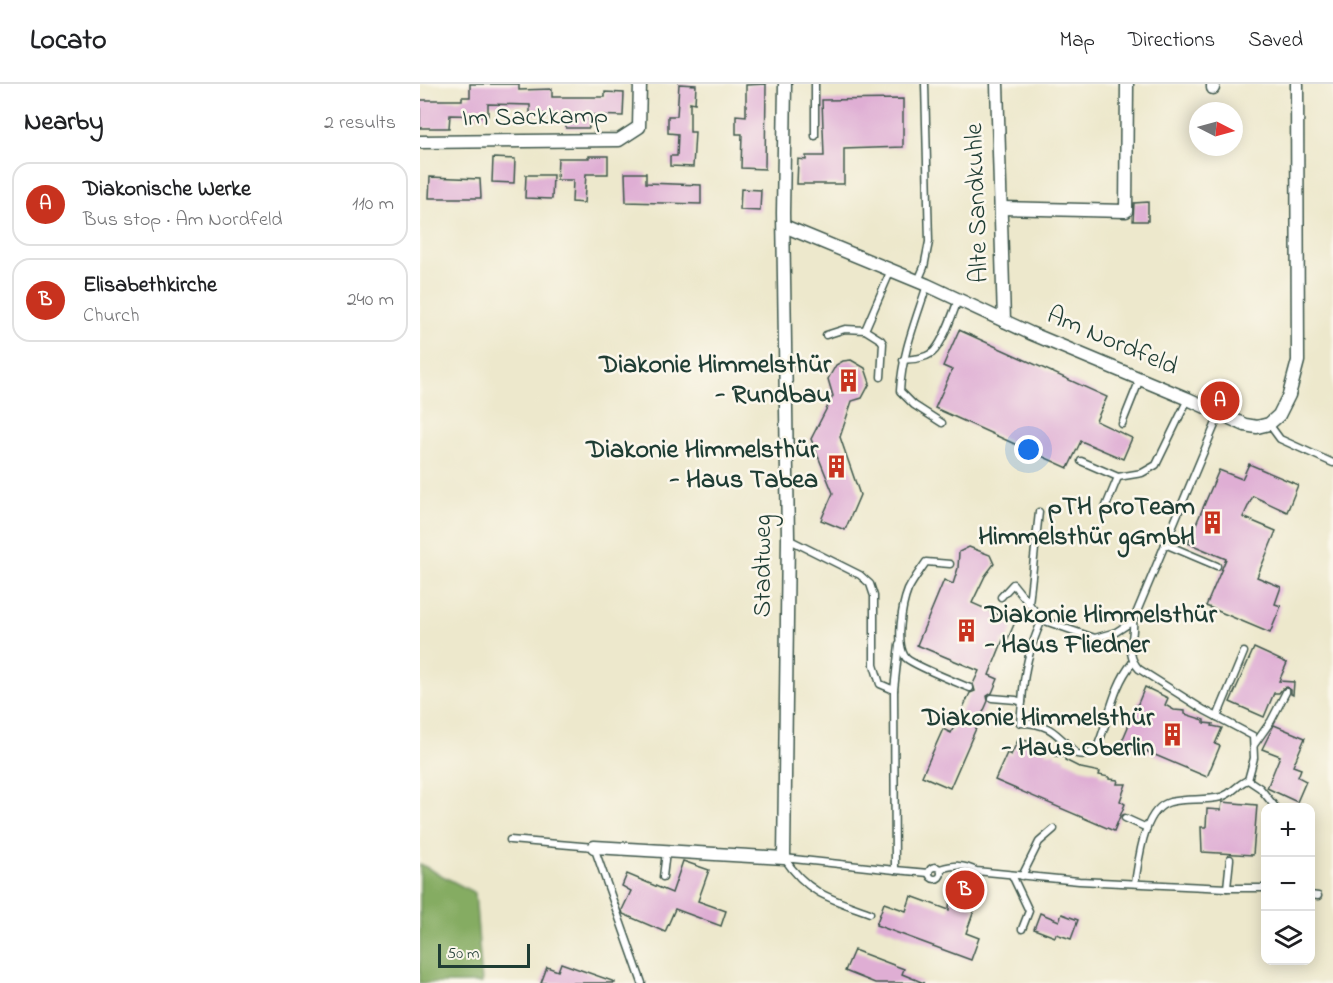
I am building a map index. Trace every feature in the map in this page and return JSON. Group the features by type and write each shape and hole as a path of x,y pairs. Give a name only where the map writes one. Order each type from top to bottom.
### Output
{"street":[{"name":"Im Sackkamp","path":"420,142 619,141 639,128 640,84"},
{"name":"Stadtweg","path":"784,858 788,538 784,226 786,84"},
{"name":"Alte Sandkuhle","path":"997,84 1004,321"},
{"path":"1001,208 1126,211 1127,84"},
{"path":"1269,424 1279,415 1289,395 1298,361 1297,84"},
{"name":"Am Nordfeld","path":"784,226 923,283 1004,321 1245,425 1257,427 1269,424"},
{"path":"594,848 784,858"}],"lane":[{"path":"815,84 815,136"},
{"path":"925,84 929,242 923,283 906,344 900,391 914,405 942,423"},
{"path":"865,330 891,270"},
{"path":"903,360 919,358 933,352 959,300"},
{"path":"826,335 845,329 865,330 881,340 883,343 881,377"},
{"path":"1122,424 1140,379"},
{"path":"1081,461 1118,477 1142,473 1156,465 1188,399"},
{"path":"1220,413 1133,621 1130,647 1133,662 1139,669 1252,736 1254,746 1248,780"},
{"path":"1269,424 1280,439 1333,463"},
{"path":"1104,511 1118,477"},
{"path":"1029,604 1039,512"},
{"path":"788,538 860,575 870,584 874,597 874,665 880,684 894,690"},
{"path":"1165,544 1217,566"},
{"path":"895,870 897,709 894,690 904,604 908,590 926,562 950,564"},
{"path":"1001,597 1013,584 1042,620 1095,638 1116,632 1133,621"},
{"path":"1042,620 1032,640 1026,662 1020,723 1038,723 1051,729 1077,754 1086,755 1096,750 1104,732 1115,692 1123,673 1133,662"},
{"path":"899,644 907,658 970,688"},
{"path":"1217,717 1244,652"},
{"path":"1254,746 1271,721 1286,692"},
{"path":"992,698 1016,699 1022,702"},
{"path":"1248,780 1272,803"},
{"path":"1135,883 1147,828 1154,812 1167,803 1206,800 1223,796 1248,780"},
{"path":"1125,818 1147,828"},
{"path":"1022,876 1039,842 1054,829"},
{"path":"510,840 594,848 642,983"},
{"path":"663,877 666,852"},
{"path":"784,858 929,873 930,878 934,880 939,878 940,870 952,866 966,866 976,871 1079,881 1261,888"},
{"path":"784,858 796,877 825,897 870,913"},
{"path":"1227,888 1230,859"},
{"path":"1012,875 1029,911 1022,929"}],"green space":[{"path":"420,864 475,893 482,983 420,983"}],"building":[{"path":"470,84 519,84 519,90 552,89 552,97 605,97 605,92 624,93 623,116 589,115 589,128 566,128 566,114 530,114 530,105 488,104 488,116 450,115 449,128 420,128 420,100 462,100 462,97 470,97"},
{"path":"679,84 696,85 695,103 690,102 690,132 695,132 693,167 670,166 670,156 677,156 678,134 668,133 668,116 677,116"},
{"path":"766,84 765,169 741,168 742,134 736,134 736,115 746,116 746,85"},
{"path":"903,99 903,147 844,149 844,184 797,184 798,159 806,160 806,156 824,156 822,100"},
{"path":"589,156 608,156 608,174 586,174 584,203 572,202 573,180 557,180 558,158 589,158"},
{"path":"493,158 515,159 514,183 492,182"},
{"path":"625,173 646,173 646,183 701,185 701,204 626,202"},
{"path":"526,175 553,175 552,199 525,198"},
{"path":"430,177 480,179 481,198 429,198"},
{"path":"741,189 761,190 760,211 740,210"},
{"path":"1148,202 1148,221 1133,221 1134,203"},
{"path":"959,330 1107,397 1096,421 1132,438 1123,459 1081,441 1068,468 935,408 952,370 943,366"},
{"name":"Diakonie Himmelsthür - Haus Tabea","path":"851,360 865,368 870,383 862,398 852,401 840,437 860,495 845,530 821,520 833,493 811,439 833,396 828,379 836,365"},
{"path":"1249,464 1298,485 1287,512 1253,496 1243,517 1276,531 1257,577 1281,587 1275,604 1281,606 1270,633 1206,606 1226,559 1188,543 1219,470 1242,479"},
{"path":"969,547 990,555 994,564 985,576 972,603 1015,622 1007,641 1003,640 989,675 998,679 992,693 987,696 988,701 950,788 922,776 943,729 951,733 970,693 975,691 973,684 979,671 917,645 944,580 953,584 958,568 959,552"},
{"path":"1254,648 1287,663 1279,681 1294,682 1293,695 1286,687 1279,693 1274,693 1264,717 1230,702"},
{"name":"Diakonie Himmelsthür - Haus Oberlin","path":"1145,687 1168,698 1165,705 1174,710 1185,711 1185,714 1204,720 1204,723 1222,728 1215,744 1220,746 1207,777 1122,741"},
{"path":"1274,725 1305,738 1293,766 1301,769 1298,777 1306,781 1297,802 1267,788 1280,756 1262,749"},
{"path":"1018,740 1029,741 1028,744 1046,749 1045,752 1055,753 1055,756 1065,757 1065,760 1081,768 1100,772 1099,775 1118,780 1117,784 1126,784 1120,801 1125,804 1114,831 995,780 1007,753 1011,755"},
{"path":"1222,802 1257,805 1253,855 1202,852 1201,827 1206,827 1207,809 1221,810"},
{"path":"683,861 709,870 698,901 726,911 721,926 675,909 665,932 623,914 622,910 631,891 622,886 627,874 672,893"},
{"path":"970,874 979,882 978,887 982,892 970,906 975,908 966,933 979,938 971,960 876,925 884,903 906,911 911,896 949,910 951,879 957,879 959,875"},
{"path":"1040,913 1059,921 1062,914 1078,920 1071,939 1056,934 1055,937 1034,929"},
{"path":"854,950 904,969 902,974 924,983 875,983 845,971"},
{"path":"561,963 615,983 541,983 547,967 558,971"}],"place":[{"name":"Diakonie Himmelsthür - Rundbau","path":"849,381"},
{"name":"Diakonische Werke","path":"1220,401"},
{"name":"Diakonie Himmelsthür - Haus Tabea","path":"836,466"},
{"name":"pTH proTeam Himmelsthür gGmbH","path":"1213,523"},
{"name":"Diakonie Himmelsthür - Haus Fliedner","path":"967,631"},
{"name":"Diakonie Himmelsthür - Haus Oberlin","path":"1172,734"},
{"name":"Elisabethkirche","path":"965,890"}]}
